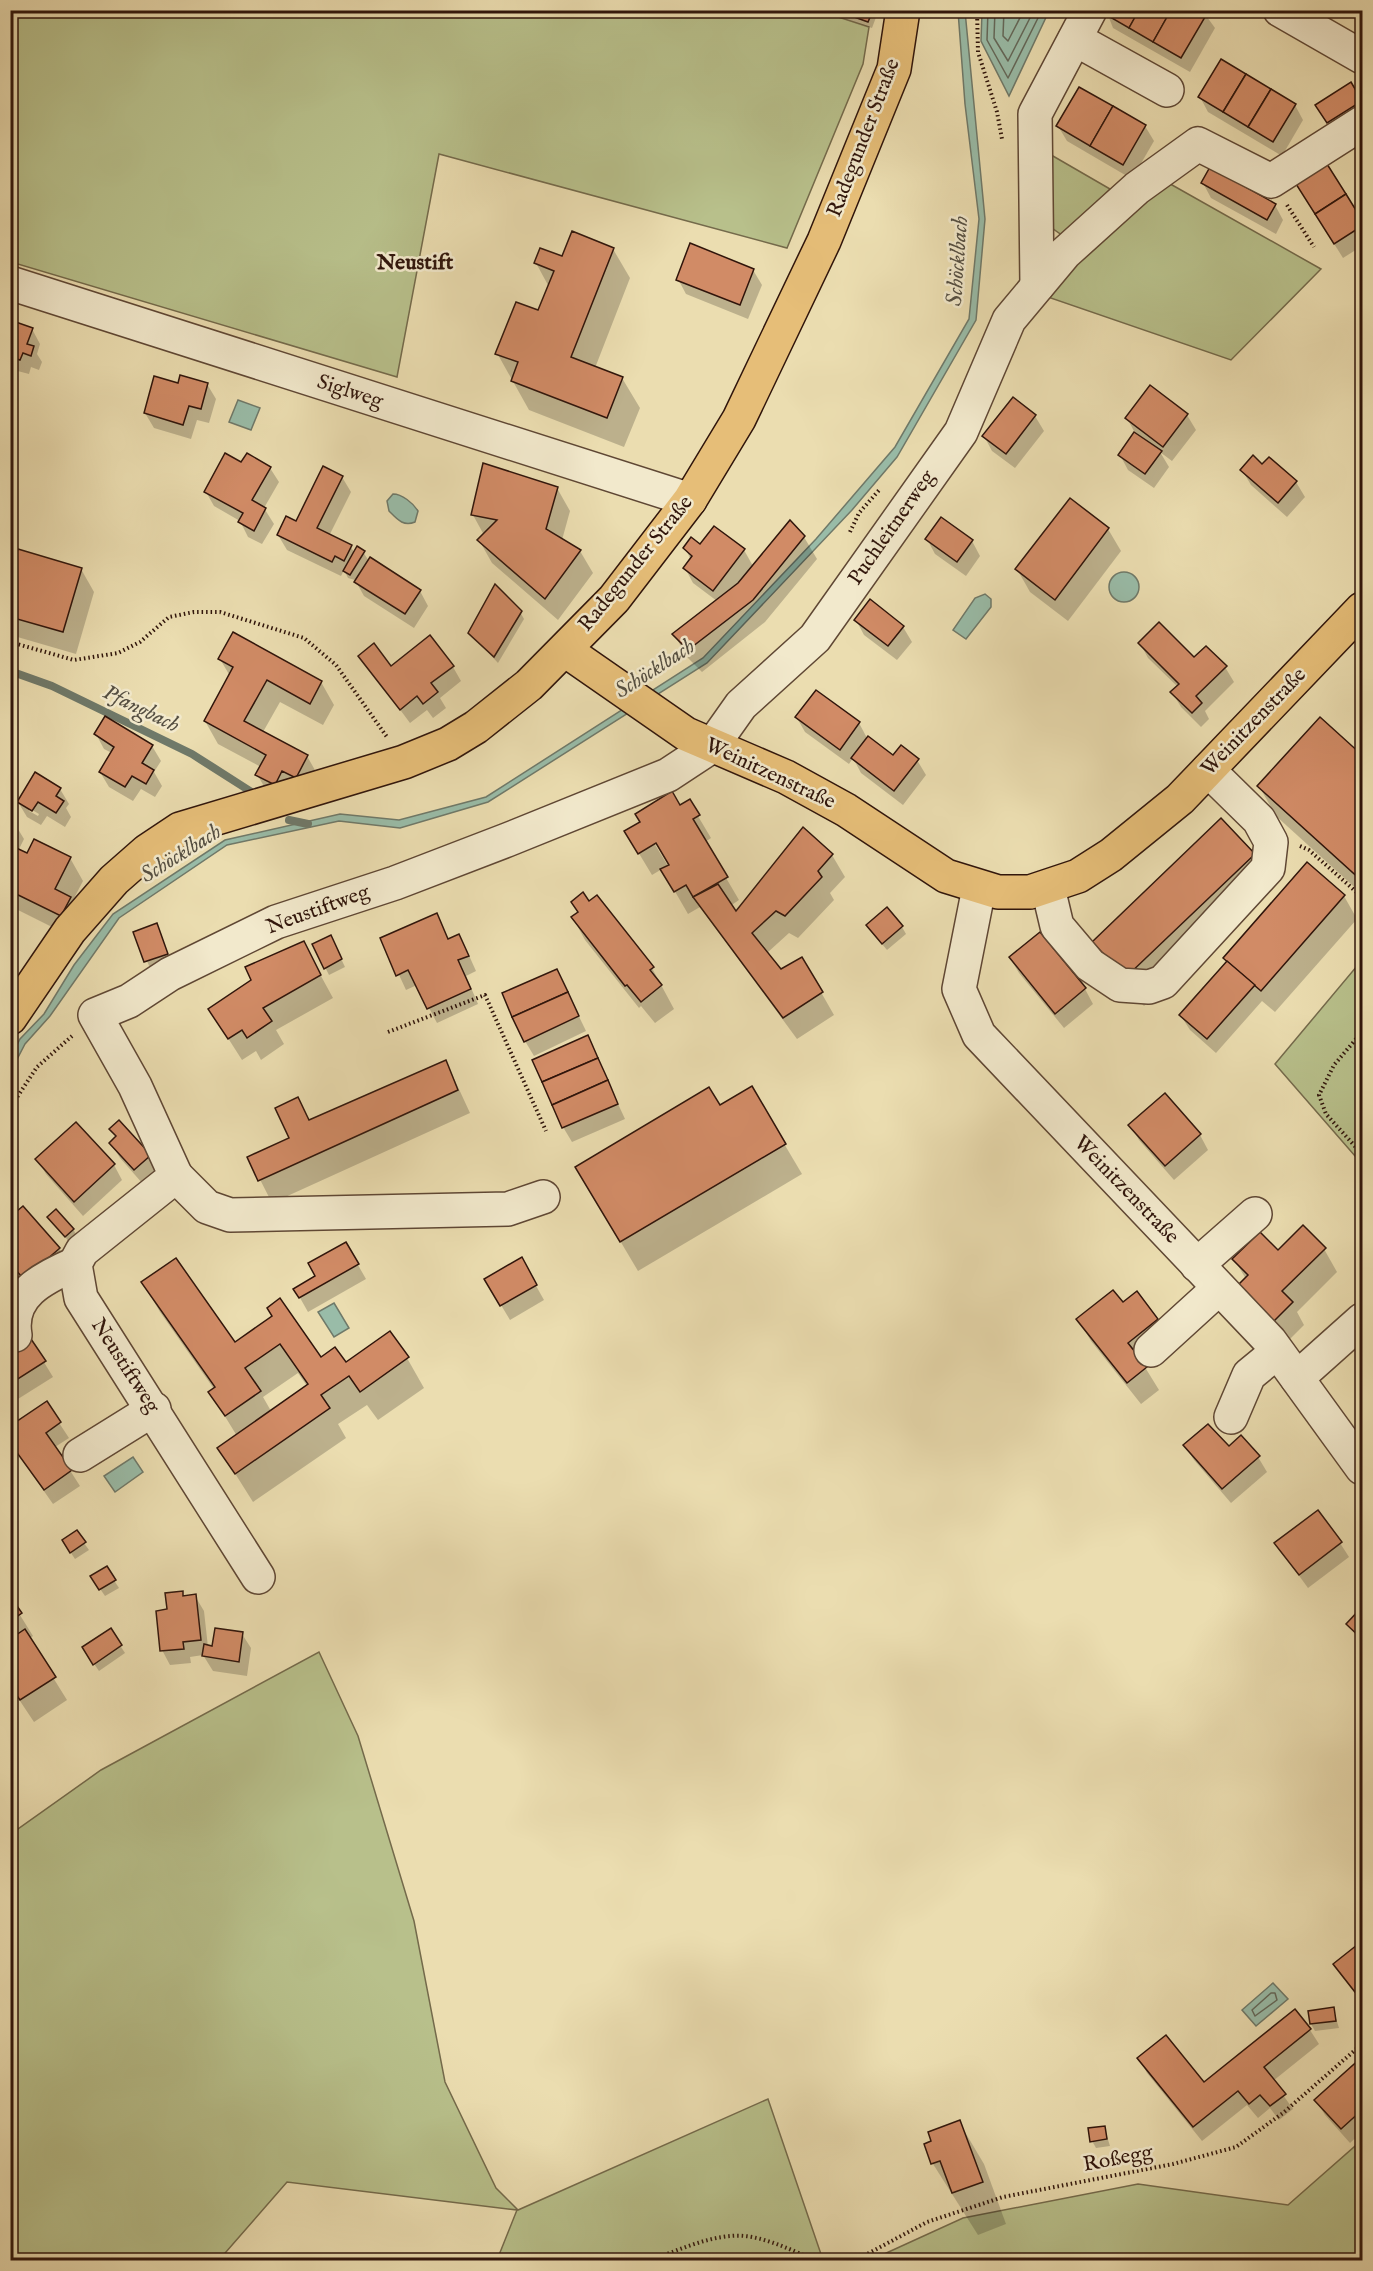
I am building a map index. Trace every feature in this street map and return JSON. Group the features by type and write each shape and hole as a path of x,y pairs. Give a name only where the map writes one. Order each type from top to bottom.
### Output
{"main road":[{"name":"Radegunder Straße","path":"10,1018 70,930 114,880 147,851 180,829 404,762 448,744 476,727 529,685 614,599 690,501 738,419 824,241 894,69 903,10"},
{"name":"Weinitzenstraße","path":"566,650 655,714 712,746 786,777 846,810 946,876 998,892 1030,892 1048,888 1078,876 1111,855 1180,799 1362,609"}],"street":[{"path":"1280,10 1362,57"},
{"path":"1037,286 1035,114 1082,25 1167,90"},
{"path":"1271,181 1362,123"},
{"name":"Puchleitnerweg","path":"712,746 741,705 815,638 961,432 1009,320 1065,253 1137,188 1198,144 1271,181"},
{"name":"Siglweg","path":"10,283 690,501"},
{"name":"Neustiftweg","path":"95,1015 129,1002 170,974 276,922 394,883 507,840 668,775 712,746"},
{"path":"1048,888 1057,926 1090,965 1120,985 1149,987 1163,982 1268,868 1271,842 1259,820 1208,770"},
{"name":"Weinitzenstraße","path":"980,888 959,989 979,1035 1278,1352 1362,1468"},
{"path":"95,1015 135,1086 176,1176 207,1207 230,1215 508,1209 543,1197"},
{"path":"15,1335 13,1320 24,1294 47,1276 75,1264 82,1251 176,1176"},
{"path":"1151,1350 1255,1214"},
{"name":"Neustiftweg","path":"75,1264 81,1298 258,1577"},
{"path":"1297,1378 1362,1320"},
{"path":"1231,1417 1250,1375 1278,1352"},
{"path":"80,1455 153,1409"}],"path":[{"path":"977,10 978,52 997,112 1004,144"},
{"path":"1271,181 1314,247"},
{"path":"844,543 860,513 883,486"},
{"path":"10,642 74,660 118,653 141,642 169,617 194,612 220,612 304,638 336,666 404,762"},
{"path":"1264,830 1309,850 1362,897"},
{"path":"388,1032 485,995 546,1131"},
{"path":"10,1107 36,1067 95,1015"},
{"path":"1362,1032 1334,1065 1319,1095 1326,1114 1362,1154"},
{"name":"Roßegg","path":"856,2260 927,2222 1003,2197 1173,2163 1236,2147 1283,2113 1362,2044"},
{"path":"651,2260 682,2248 732,2235 778,2244 815,2260"}],"shaded area":[{"path":"11,11 820,11 869,27 863,64 787,248 439,154 397,377 11,262"},
{"path":"1046,152 1110,189 1066,238 1052,228"},
{"path":"1165,181 1321,269 1231,360 1042,295"},
{"path":"1362,960 1362,1164 1275,1064"},
{"path":"319,1652 358,1736 414,1921 445,2082 496,2188 518,2210 768,2099 823,2260 497,2260 517,2210 287,2182 219,2260 11,2260 11,1834 101,1770"},
{"path":"1362,2140 1362,2260 871,2260 963,2218 1138,2184 1288,2205"}],"water":[{"name":"Schöcklbach","path":"958,11 965,11 985,219 976,320 897,457 852,510 707,663 488,802 400,828 339,821 227,845 119,918 50,1016 25,1044 11,1071 11,1057 20,1039 44,1014 74,965 113,914 225,840 340,814 399,820 486,797 703,658 816,539 895,447 969,319 979,219 965,104"},
{"path":"982,11 1049,11 1009,96 981,41"},
{"path":"238,400 260,408 251,430 229,422"},
{"path":"393,494 404,497 416,508 418,511 415,522 404,523 389,511 387,501"},
{"path":"1124,572 1135,576 1139,587 1135,598 1124,602 1113,598 1109,587 1113,576"},
{"path":"985,594 991,599 991,607 966,639 953,630 975,598"},
{"path":"334,1303 349,1328 334,1337 318,1312"},
{"path":"133,1457 143,1472 115,1492 104,1476"},
{"path":"1273,1983 1288,1999 1256,2026 1242,2010"}],"building":[{"path":"835,10 873,10 868,22"},
{"path":"1104,10 1139,10 1129,28 1103,13"},
{"path":"1139,10 1171,10 1153,42 1129,28"},
{"path":"1171,10 1208,12 1181,58 1153,42"},
{"path":"1221,59 1246,74 1223,112 1198,97"},
{"path":"1246,74 1271,89 1248,127 1223,112"},
{"path":"1351,82 1362,101 1327,123 1315,105"},
{"path":"1079,87 1113,106 1090,146 1056,126"},
{"path":"1271,89 1296,104 1273,142 1248,127"},
{"path":"1113,106 1146,125 1123,165 1090,146"},
{"path":"1327,164 1346,194 1315,214 1296,184"},
{"path":"1210,167 1276,204 1267,220 1201,183"},
{"path":"1346,194 1362,220 1362,226 1334,244 1315,214"},
{"path":"572,231 614,248 571,357 623,377 607,418 511,381 518,362 495,354 516,302 538,310 554,271 534,263 540,248 562,256"},
{"path":"690,243 754,269 740,305 676,280"},
{"path":"10,320 33,328 27,344 34,346 31,356 23,353 20,360 10,357"},
{"path":"180,375 208,383 201,409 189,406 183,425 144,413 154,376 178,383"},
{"path":"1150,385 1188,414 1163,447 1125,418"},
{"path":"1013,397 1036,415 1006,454 982,436"},
{"path":"1134,432 1162,451 1145,474 1118,455"},
{"path":"225,453 241,462 247,453 271,467 252,500 266,508 254,531 238,522 243,513 204,492"},
{"path":"1253,455 1262,464 1269,457 1297,481 1278,503 1240,470"},
{"path":"483,463 558,487 546,529 581,550 545,599 477,540 497,520 471,515"},
{"path":"323,466 343,476 317,528 352,545 344,561 335,556 332,562 277,535 286,516 296,521"},
{"path":"1070,498 1109,528 1055,600 1015,569"},
{"path":"941,517 973,540 957,562 925,539"},
{"path":"790,520 805,536 753,600 688,650 672,634 738,583"},
{"path":"714,526 745,549 713,591 683,568 692,556 683,548 691,537 700,544"},
{"path":"357,546 365,551 350,575 343,571"},
{"path":"18,549 82,568 63,632 10,617 10,575"},
{"path":"370,557 421,590 405,614 354,582"},
{"path":"495,584 522,611 494,657 468,633"},
{"path":"870,599 904,626 888,646 854,620"},
{"path":"1159,622 1194,657 1206,646 1227,666 1196,696 1202,703 1192,713 1170,692 1179,684 1138,643"},
{"path":"233,632 322,681 310,704 267,680 244,721 308,755 296,778 282,771 275,785 255,775 266,755 204,721 233,667 218,659"},
{"path":"430,635 454,666 431,683 438,692 423,704 417,696 400,710 358,656 374,643 391,666"},
{"path":"816,690 860,722 840,750 795,717"},
{"path":"105,716 153,745 142,763 154,770 146,784 132,776 125,787 99,772 114,747 94,734"},
{"path":"1320,717 1362,755 1362,881 1257,786"},
{"path":"868,736 893,755 901,745 919,759 894,791 851,758"},
{"path":"35,772 61,788 56,796 64,801 56,813 38,802 32,811 17,802"},
{"path":"672,791 680,805 690,799 700,815 693,819 728,877 693,897 686,885 674,892 660,869 669,865 656,843 638,854 624,831 640,822 635,814"},
{"path":"1221,818 1255,854 1126,977 1092,942"},
{"path":"803,827 833,854 818,871 822,877 785,916 776,911 752,933 781,969 802,957 823,992 783,1018 693,897 718,884 736,911"},
{"path":"34,839 71,857 55,889 71,897 61,916 10,891 10,845 27,853"},
{"path":"1307,862 1345,895 1261,991 1223,958"},
{"path":"583,892 589,901 597,895 654,967 650,970 662,985 641,1002 627,985 625,986 571,917 578,912 571,902"},
{"path":"887,907 903,926 882,944 866,925"},
{"path":"437,913 448,939 459,934 469,956 458,960 471,989 427,1009 408,970 396,976 380,938"},
{"path":"157,923 168,954 144,962 133,932"},
{"path":"1040,932 1086,988 1055,1014 1009,957"},
{"path":"331,935 342,959 324,969 312,944"},
{"path":"304,941 321,975 263,1008 272,1021 247,1038 242,1030 228,1039 208,1009 251,980 245,967"},
{"path":"1227,961 1255,985 1207,1039 1179,1015"},
{"path":"557,969 568,992 512,1017 502,993"},
{"path":"568,992 579,1016 524,1042 512,1017"},
{"path":"588,1035 598,1058 542,1082 532,1060"},
{"path":"598,1058 608,1080 552,1105 542,1082"},
{"path":"446,1060 458,1090 258,1181 247,1157 289,1138 275,1108 298,1097 309,1120"},
{"path":"608,1080 618,1104 562,1128 552,1105"},
{"path":"752,1086 786,1144 620,1242 575,1167 709,1087 720,1105"},
{"path":"1165,1093 1201,1134 1165,1166 1128,1125"},
{"path":"119,1120 151,1155 134,1170 109,1143 116,1136 109,1129"},
{"path":"76,1122 115,1164 74,1202 35,1159"},
{"path":"23,1206 60,1248 24,1279 10,1264 10,1217"},
{"path":"56,1209 74,1229 65,1237 47,1217"},
{"path":"1303,1225 1326,1248 1282,1291 1293,1302 1272,1323 1236,1287 1248,1275 1232,1259 1260,1232 1278,1250"},
{"path":"346,1242 359,1264 299,1298 293,1289 315,1276 308,1263"},
{"path":"522,1257 537,1285 500,1306 484,1279"},
{"path":"176,1258 235,1342 272,1316 267,1308 280,1298 321,1357 335,1347 346,1362 390,1331 409,1357 360,1392 349,1376 321,1395 330,1408 235,1474 217,1448 308,1384 280,1344 245,1368 261,1391 225,1416 208,1392 215,1387 141,1282"},
{"path":"1113,1290 1123,1302 1137,1291 1158,1319 1128,1343 1147,1367 1127,1383 1076,1319"},
{"path":"31,1339 46,1361 10,1384 10,1352"},
{"path":"47,1401 61,1422 46,1433 72,1470 44,1490 10,1443 10,1426"},
{"path":"1208,1424 1229,1446 1241,1435 1260,1456 1222,1489 1183,1445"},
{"path":"1318,1510 1342,1542 1299,1575 1274,1543"},
{"path":"77,1530 86,1542 70,1553 62,1540"},
{"path":"107,1566 116,1580 99,1590 90,1576"},
{"path":"183,1591 183,1596 196,1594 201,1640 183,1642 184,1649 160,1651 156,1611 167,1609 165,1593"},
{"path":"10,1596 22,1613 10,1621"},
{"path":"1362,1607 1362,1639 1346,1624"},
{"path":"10,1627 16,1635 25,1629 56,1677 20,1700 10,1686"},
{"path":"111,1628 122,1645 93,1665 82,1647"},
{"path":"215,1628 243,1632 239,1662 202,1656 204,1644 212,1646"},
{"path":"1362,1941 1362,2001 1333,1964"},
{"path":"1334,2007 1336,2021 1310,2024 1308,2011"},
{"path":"1295,2009 1311,2029 1264,2067 1286,2094 1270,2106 1260,2095 1249,2104 1238,2091 1193,2127 1137,2058 1166,2035 1204,2082"},
{"path":"1362,2057 1362,2110 1341,2129 1314,2100"},
{"path":"960,2120 983,2182 952,2193 940,2161 931,2164 924,2144 931,2141 928,2132"},
{"path":"1105,2126 1107,2139 1090,2142 1088,2128"}],"waterway":[{"name":"Pfangbach","path":"10,671 52,686 192,754 250,791"},
{"name":"Pfangbach","path":"289,820 308,824"}],"district":[{"name":"Neustift","path":"415,263"}]}
